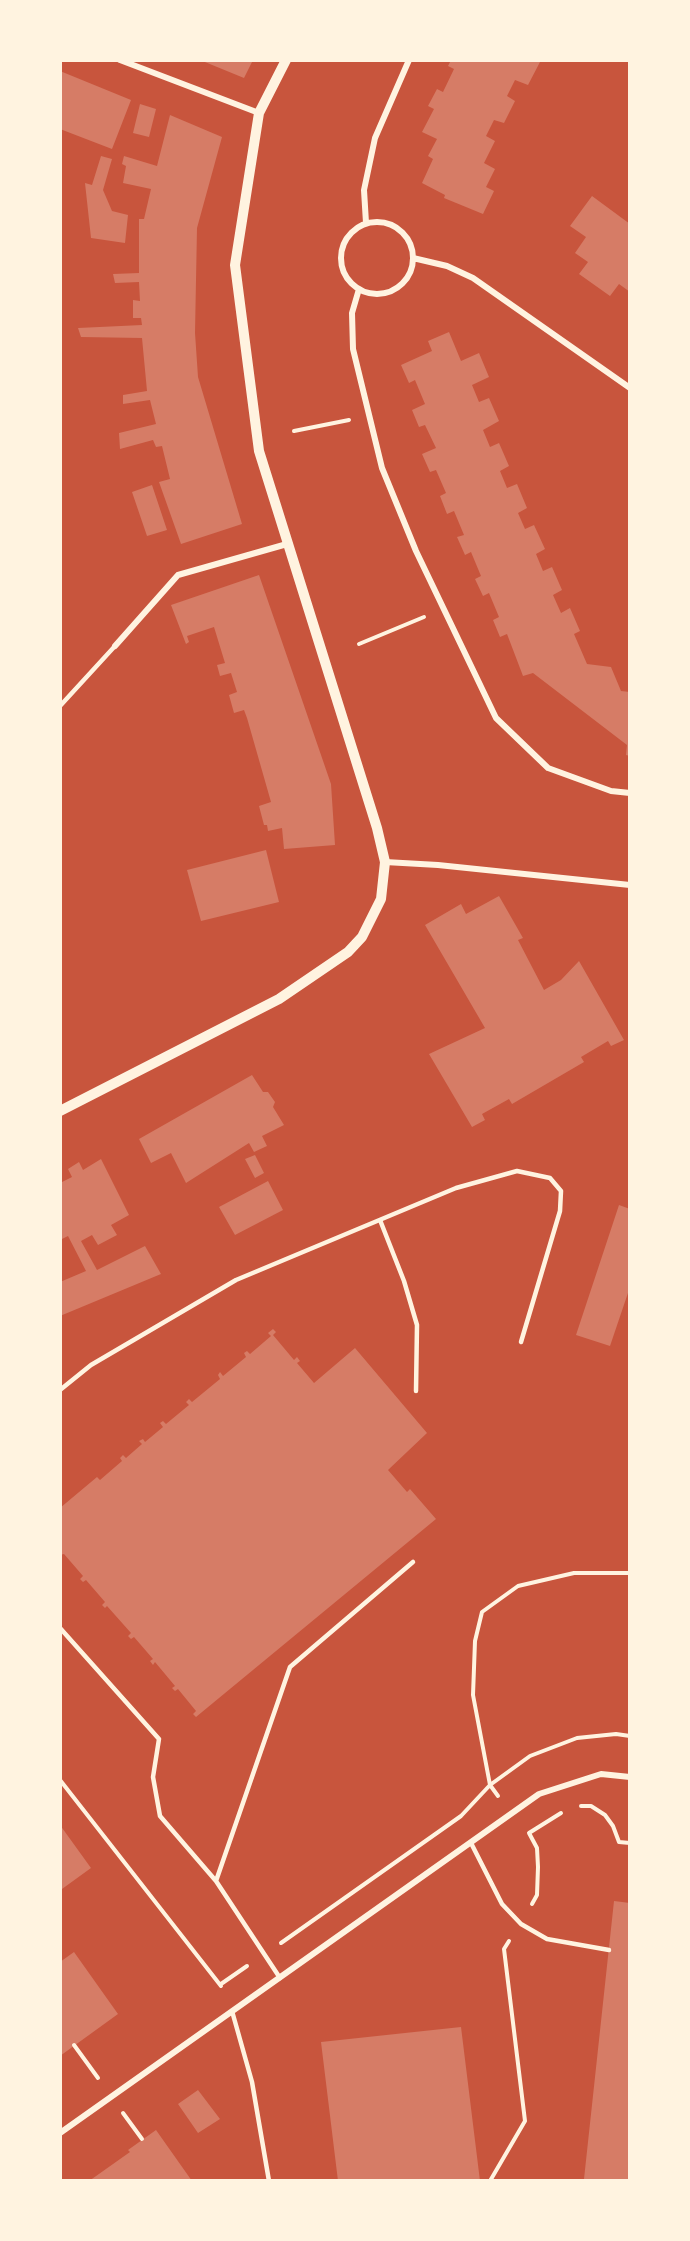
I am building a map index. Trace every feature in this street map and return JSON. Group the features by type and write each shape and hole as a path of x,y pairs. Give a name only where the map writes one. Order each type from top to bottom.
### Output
{"street":[{"path":"120,60 259,112"},
{"path":"60,1111 279,999 348,952 373,920 384,882 385,862 377,828 259,451 235,265 259,112 286,60"},
{"path":"366,223 364,190 375,138 409,60"},
{"path":"377,222 399,229 412,247 413,258 407,278 400,286 380,294 359,289 344,272 341,260 348,237 366,223 377,222"},
{"path":"413,258 447,266 473,278 630,388"},
{"path":"359,289 352,313 353,349 382,468 416,551 496,718 548,768 611,790 630,793"},
{"path":"115,645 178,575 287,544"},
{"path":"385,862 438,865 630,885"},
{"path":"60,2133 539,1794 601,1774 630,1777"}],"lane":[{"path":"60,706 115,645"},
{"path":"60,1390 91,1365 236,1280 456,1188 517,1171 550,1178 561,1191 561,1211 520,1342"},
{"path":"380,1220 404,1281 417,1325 416,1391"},
{"path":"216,1881 290,1667 413,1562"},
{"path":"60,1628 159,1739 153,1777 160,1816 216,1881 280,1978"},
{"path":"471,1843 502,1904 521,1924 547,1939 609,1950"},
{"path":"232,2011 252,2082 269,2181"}],"path":[{"path":"294,431 370,415"},
{"path":"359,644 444,609"},
{"path":"529,1833 511,1814 490,1785 473,1695 475,1641 482,1612 518,1586 574,1573 630,1573"},
{"path":"221,1984 461,1816 490,1785 530,1756 577,1738 616,1734 630,1736"},
{"path":"60,1780 221,1984 232,2011"}],"building":[{"path":"200,60 253,60 244,78"},
{"path":"451,60 535,60 540,62 528,85 515,80 507,96 515,101 504,123 494,120 486,136 495,141 484,163 495,169 486,187 494,191 483,214 444,198 445,195 422,183 433,159 428,156 437,139 422,132 434,109 428,106 437,89 443,92 454,69 448,66"},
{"path":"60,71 131,100 112,149 60,129"},
{"path":"140,104 156,109 149,137 133,133"},
{"path":"170,115 222,137 197,228 195,333 198,377 242,524 181,544 159,482 170,479 162,446 156,447 153,440 120,449 119,433 156,424 150,400 123,404 123,395 147,391 142,338 81,337 78,328 142,325 141,318 133,318 133,300 140,301 139,282 115,283 113,274 139,273 139,219 144,219 151,189 123,183 126,166 122,164 124,156 157,166"},
{"path":"101,156 112,159 103,190 112,211 128,215 125,243 91,238 85,183 92,185"},
{"path":"592,196 630,224 630,292 619,284 610,296 579,274 588,262 575,253 586,237 570,226"},
{"path":"449,332 461,361 479,353 489,377 472,385 479,402 489,398 499,421 483,430 490,447 499,443 509,466 500,471 507,488 517,484 527,508 518,513 525,529 534,525 545,549 536,554 543,571 552,567 562,590 553,595 561,613 570,608 580,631 574,634 587,664 611,667 621,691 630,692 630,756 626,755 627,745 533,673 523,676 507,634 500,637 493,620 499,617 489,593 483,596 475,579 481,576 471,552 465,555 457,537 464,535 454,511 447,514 440,496 446,493 436,470 430,472 422,454 436,448 425,425 419,427 412,410 425,404 415,380 409,383 401,365 432,351 428,341"},
{"path":"152,485 167,530 147,536 132,492"},
{"path":"259,575 331,784 335,845 284,849 282,828 268,831 259,806 271,802 244,710 234,713 229,695 237,692 231,673 220,676 217,665 225,663 214,627 187,636 189,642 186,644 171,605"},
{"path":"266,850 279,902 201,921 187,870"},
{"path":"499,896 523,938 518,940 544,990 561,980 579,961 624,1040 611,1046 608,1041 581,1057 584,1062 512,1104 509,1099 482,1114 485,1120 472,1127 429,1054 485,1028 425,925 461,904 466,914"},
{"path":"252,1075 263,1092 268,1092 275,1102 273,1107 284,1125 262,1136 267,1146 254,1152 249,1143 186,1183 171,1153 151,1163 139,1139"},
{"path":"255,1155 264,1173 255,1178 245,1159"},
{"path":"101,1159 129,1215 111,1225 117,1235 98,1245 92,1235 81,1241 97,1270 145,1246 161,1274 60,1316 60,1282 86,1271 68,1236 60,1240 60,1183 72,1177 68,1169 79,1162 83,1170"},
{"path":"268,1181 283,1210 235,1235 219,1207"},
{"path":"619,1205 630,1209 630,1287 610,1346 576,1335"},
{"path":"273,1329 276,1332 273,1335 294,1360 297,1357 300,1361 297,1363 314,1383 355,1348 427,1433 388,1470 407,1492 410,1489 436,1519 196,1717 193,1714 196,1711 178,1689 175,1691 172,1688 175,1686 155,1662 153,1665 150,1661 153,1659 134,1637 131,1639 128,1636 131,1633 107,1606 105,1608 102,1605 105,1602 86,1580 83,1582 80,1579 83,1576 64,1554 60,1555 60,1508 97,1477 100,1480 122,1461 120,1458 123,1455 126,1458 142,1444 139,1441 143,1439 145,1442 163,1427 160,1423 163,1421 166,1424 189,1405 186,1402 189,1399 192,1402 220,1379 218,1375 220,1372 223,1376 246,1357 244,1353 247,1351 250,1354 271,1336 268,1333"},
{"path":"60,1825 91,1868 62,1889 60,1886"},
{"path":"614,1901 630,1903 630,2181 598,2181 584,2179"},
{"path":"74,1952 118,2014 60,2056 60,1962"},
{"path":"461,2027 480,2181 338,2181 321,2042"},
{"path":"198,2090 220,2119 198,2133 178,2104"},
{"path":"156,2130 192,2181 89,2181 130,2152 128,2150"}]}
